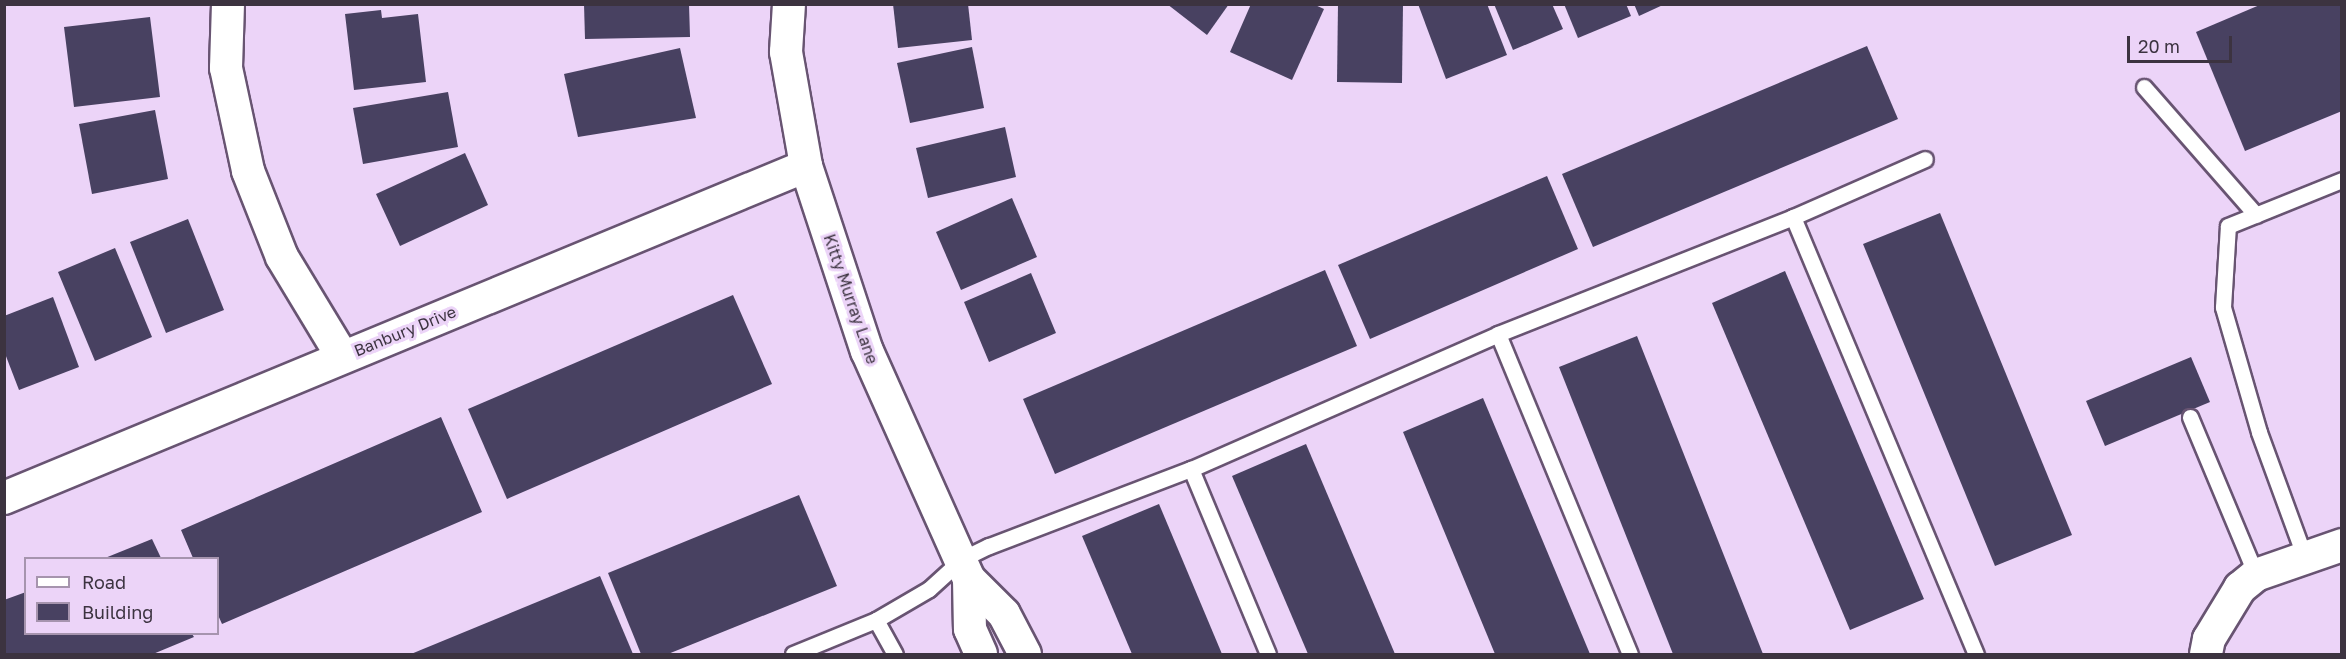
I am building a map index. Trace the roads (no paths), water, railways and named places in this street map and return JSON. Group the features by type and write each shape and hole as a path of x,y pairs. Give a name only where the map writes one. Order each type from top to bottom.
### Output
{"street":[{"path":"228,4 226,68 248,171 282,257 342,356"},
{"name":"Kitty Murray Lane","path":"789,4 786,52 806,165 867,351 965,569 1004,614 1025,654"},
{"name":"Banbury Drive","path":"4,498 806,165"},
{"path":"2206,654 2209,639 2240,588 2256,575 2342,545"},
{"name":"Kitty Murray Lane","path":"965,569 970,629 981,654"}],"lane":[{"path":"2144,87 2256,215"},
{"path":"793,654 876,620 965,569 1498,334 1793,217 1925,159"},
{"path":"2305,558 2259,432 2223,307 2228,226 2342,180"},
{"path":"1793,217 1976,654"},
{"path":"1498,334 1630,654"},
{"path":"2190,417 2256,575"},
{"path":"1191,469 1268,654"},
{"path":"876,620 895,654"}]}
